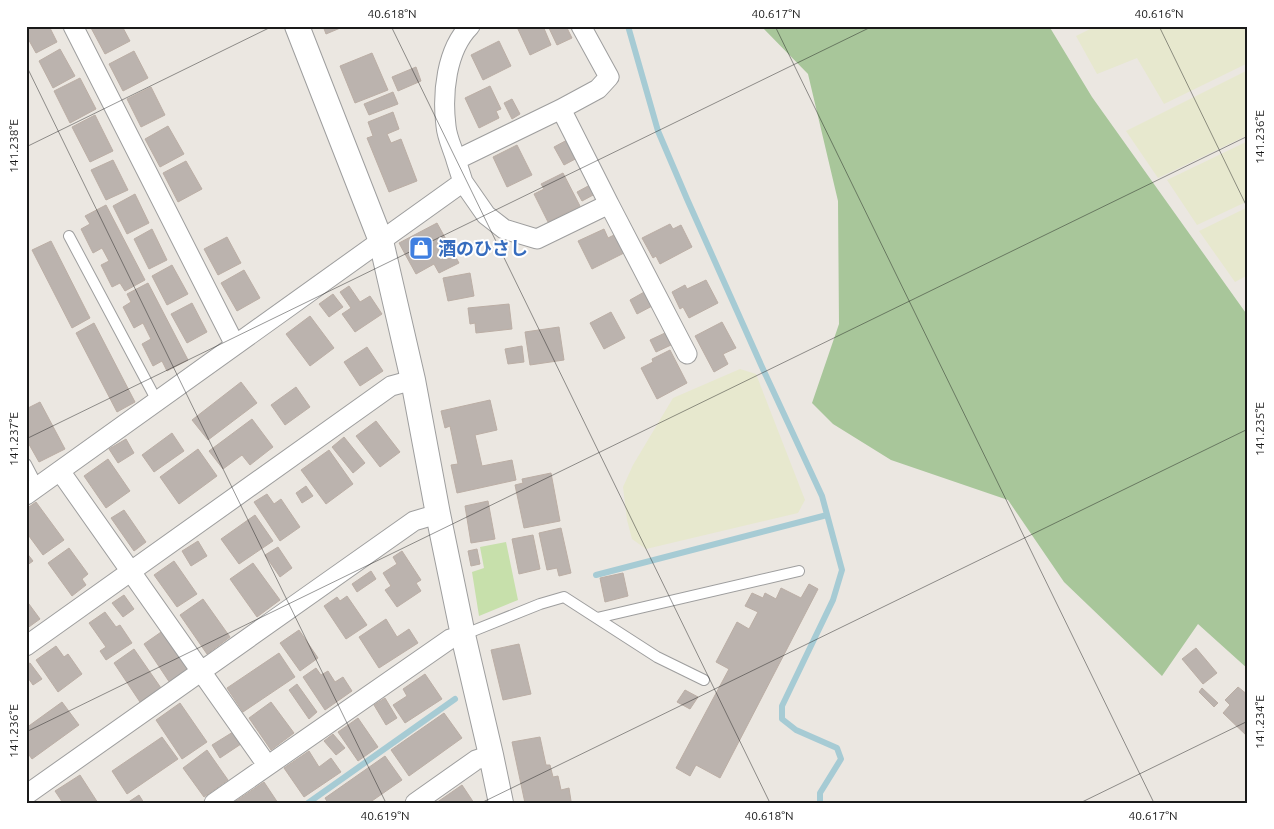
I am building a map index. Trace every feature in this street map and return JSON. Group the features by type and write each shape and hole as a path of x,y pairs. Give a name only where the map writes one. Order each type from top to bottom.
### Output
{"street":[{"path":"73,26 236,345"},
{"path":"297,26 382,241 414,380 438,514 501,803"},
{"path":"470,26 460,36 449,68 444,93 446,128 463,182 486,215 504,229 537,239 608,204"},
{"path":"456,160 598,89 609,77 581,26"},
{"path":"561,109 608,204 687,354"},
{"path":"32,491 463,182"},
{"path":"26,646 391,386 414,380"},
{"path":"60,471 267,765"},
{"path":"26,795 414,521 438,514"},
{"path":"214,803 450,639 463,635"},
{"path":"415,803 476,760 491,755"}],"lane":[{"path":"69,236 157,402"},
{"path":"26,464 32,491"},
{"path":"597,618 799,571"},
{"path":"463,635 540,604 564,598 657,657 704,680"}],"green space":[{"path":"761,26 1049,26 1092,97 1248,316 1248,669 1198,624 1162,676 1064,582 1008,500 891,460 833,424 812,403 839,324 838,201 808,74"},
{"path":"1096,26 1248,26 1248,63 1164,104 1137,58 1097,74 1076,36"},
{"path":"1248,70 1248,135 1158,178 1126,131"},
{"path":"1248,141 1248,201 1197,225 1167,180"},
{"path":"1248,207 1248,275 1235,282 1199,231"},
{"path":"740,369 756,374 805,500 798,513 646,549 632,539 627,520 623,487 633,465 673,398"},
{"path":"506,542 518,600 479,616 472,572 484,568 480,547"}],"building":[{"path":"26,26 49,26 57,42 36,53 26,35"},
{"path":"90,26 122,26 130,41 105,54"},
{"path":"323,26 345,26 326,34"},
{"path":"543,26 551,45 530,55 517,27"},
{"path":"548,26 566,26 572,38 557,45"},
{"path":"499,41 511,66 483,80 471,55"},
{"path":"60,49 75,76 53,88 39,61"},
{"path":"134,51 148,78 123,91 109,64"},
{"path":"372,53 388,90 355,103 340,66"},
{"path":"416,67 421,81 398,91 392,77"},
{"path":"80,78 96,109 70,123 54,91"},
{"path":"490,86 501,109 496,111 499,118 479,128 465,98"},
{"path":"151,87 165,115 141,127 127,99"},
{"path":"393,92 398,104 369,115 364,104"},
{"path":"512,99 520,114 512,119 504,103"},
{"path":"393,112 399,129 387,134 391,143 401,139 417,181 389,192 367,138 373,136 368,122"},
{"path":"95,115 113,151 90,162 72,127"},
{"path":"168,126 184,154 160,167 145,139"},
{"path":"569,139 579,157 564,165 554,147"},
{"path":"517,145 532,175 507,187 493,157"},
{"path":"113,160 128,190 106,200 91,170"},
{"path":"186,161 202,189 178,202 163,173"},
{"path":"563,173 580,206 548,222 534,194 544,189 541,184"},
{"path":"590,185 595,194 582,201 577,192"},
{"path":"135,194 149,223 127,234 113,206"},
{"path":"106,205 145,280 125,291 120,283 112,287 101,265 109,261 102,248 93,253 81,229 90,224 85,216"},
{"path":"437,223 459,263 439,273 434,264 416,274 399,243"},
{"path":"670,224 673,229 681,225 692,247 660,264 656,256 653,258 642,238"},
{"path":"152,229 167,260 149,269 134,239"},
{"path":"604,229 608,238 614,235 624,253 592,269 578,241"},
{"path":"227,237 241,263 218,275 204,249"},
{"path":"51,241 90,318 72,328 32,250"},
{"path":"172,265 188,294 167,305 152,276"},
{"path":"244,270 260,298 237,311 221,283"},
{"path":"470,273 474,296 448,301 443,278"},
{"path":"706,280 718,303 689,318 683,307 680,309 672,292 685,285 687,289"},
{"path":"148,283 188,360 167,371 162,361 153,366 142,344 151,339 143,323 134,328 123,307 131,302 127,294"},
{"path":"349,286 360,302 370,296 382,314 355,332 342,314 351,308 340,292"},
{"path":"646,291 654,305 637,314 630,300"},
{"path":"333,294 343,307 329,317 319,304"},
{"path":"192,303 207,332 187,343 171,314"},
{"path":"509,304 512,329 476,333 475,323 470,324 468,308"},
{"path":"611,312 625,338 604,349 590,323"},
{"path":"310,316 334,348 310,366 286,334"},
{"path":"722,322 736,348 723,354 728,364 714,372 695,336"},
{"path":"94,323 135,402 117,412 76,333"},
{"path":"559,327 564,360 530,365 525,332"},
{"path":"665,333 671,345 656,352 650,340"},
{"path":"522,346 524,362 508,364 505,349"},
{"path":"367,347 383,371 360,386 344,362"},
{"path":"670,350 687,383 657,399 641,368 653,362 652,359"},
{"path":"241,382 257,403 208,440 192,420"},
{"path":"296,387 310,407 285,425 271,405"},
{"path":"490,400 497,430 475,435 482,466 512,460 516,480 457,493 451,465 458,464 450,426 445,428 441,411"},
{"path":"40,402 65,449 39,462 26,439 26,409"},
{"path":"252,419 273,447 250,465 242,455 223,469 209,451"},
{"path":"376,421 400,452 380,467 356,436"},
{"path":"172,433 184,451 154,472 142,455"},
{"path":"344,437 365,463 353,473 332,447"},
{"path":"126,439 134,453 118,463 109,449"},
{"path":"198,449 217,476 179,504 160,477"},
{"path":"329,450 353,484 326,504 301,470"},
{"path":"108,459 130,491 106,508 84,476"},
{"path":"551,473 560,521 524,528 515,485 523,483 522,479"},
{"path":"306,486 313,496 302,503 296,493"},
{"path":"267,494 274,504 281,499 300,527 280,541 254,502"},
{"path":"488,501 495,539 471,543 465,506"},
{"path":"36,502 64,540 43,555 26,532 26,509"},
{"path":"124,510 146,542 134,551 111,518"},
{"path":"255,515 273,541 239,564 221,539"},
{"path":"561,528 571,573 559,576 557,568 547,570 539,533"},
{"path":"533,535 540,569 519,574 512,539"},
{"path":"198,541 207,556 191,566 182,551"},
{"path":"278,547 292,568 280,577 265,555"},
{"path":"69,548 88,574 82,579 86,585 72,596 48,563"},
{"path":"477,549 480,564 471,566 468,551"},
{"path":"402,551 421,580 416,583 421,591 397,607 385,590 391,586 383,573 397,564 393,557"},
{"path":"26,552 33,561 26,566"},
{"path":"174,561 197,594 177,607 154,575"},
{"path":"253,563 280,600 257,617 230,579"},
{"path":"371,571 376,579 357,592 352,584"},
{"path":"623,573 628,596 605,602 600,578"},
{"path":"809,584 818,589 720,778 696,765 690,776 676,768 729,669 716,662 737,622 749,629 758,612 745,606 752,593 763,598 765,593 776,599 781,588 801,598"},
{"path":"124,595 134,609 123,617 112,603"},
{"path":"347,596 367,625 346,639 324,606 337,597 340,601"},
{"path":"203,599 230,637 207,654 180,615"},
{"path":"26,600 40,619 26,629"},
{"path":"105,612 116,627 120,625 132,643 106,660 100,651 106,647 89,623"},
{"path":"386,619 397,637 409,629 418,643 379,668 359,637"},
{"path":"164,630 190,670 170,683 144,644"},
{"path":"299,630 318,658 300,671 280,643"},
{"path":"519,644 531,694 503,700 491,650"},
{"path":"56,646 64,657 68,654 82,674 58,692 36,660"},
{"path":"1196,648 1217,673 1203,684 1182,659"},
{"path":"134,649 161,688 140,702 114,663"},
{"path":"279,653 295,677 243,712 227,688"},
{"path":"30,663 42,679 33,685 26,675 26,665"},
{"path":"316,668 321,675 328,671 335,682 343,677 352,691 325,710 303,677"},
{"path":"425,674 442,699 405,723 393,705 407,696 403,689"},
{"path":"297,684 317,712 309,719 289,690"},
{"path":"1238,687 1248,695 1248,737 1223,713 1230,705 1225,700"},
{"path":"1202,688 1218,703 1214,707 1199,692"},
{"path":"685,690 698,697 690,709 677,702"},
{"path":"385,698 397,718 386,725 374,705"},
{"path":"62,702 79,725 32,759 26,751 26,728"},
{"path":"271,702 294,733 271,750 249,718"},
{"path":"180,703 207,742 182,759 156,720"},
{"path":"444,713 462,738 409,776 391,750"},
{"path":"358,718 378,747 358,761 338,732"},
{"path":"233,732 241,744 220,758 212,745"},
{"path":"333,734 345,748 336,755 324,741"},
{"path":"162,737 178,759 127,794 112,771"},
{"path":"540,737 546,765 550,765 553,777 558,776 561,790 569,788 571,801 561,803 525,803 512,742"},
{"path":"207,750 228,780 204,797 183,768"},
{"path":"309,751 319,767 331,758 341,772 304,797 284,768"},
{"path":"385,756 402,780 369,803 328,803 325,798"},
{"path":"80,775 98,803 63,803 55,791"},
{"path":"264,782 278,803 233,803"},
{"path":"462,785 474,803 436,803"},
{"path":"139,795 144,803 127,803"}],"waterway":[{"path":"628,26 658,131 762,367 822,496 842,570 833,600 782,706 782,719 796,730 837,748 841,759 820,793 820,803"},
{"path":"596,575 827,515"},
{"path":"308,803 455,699"}],"place":[{"name":"酒のひさし","path":"421,248"}]}
